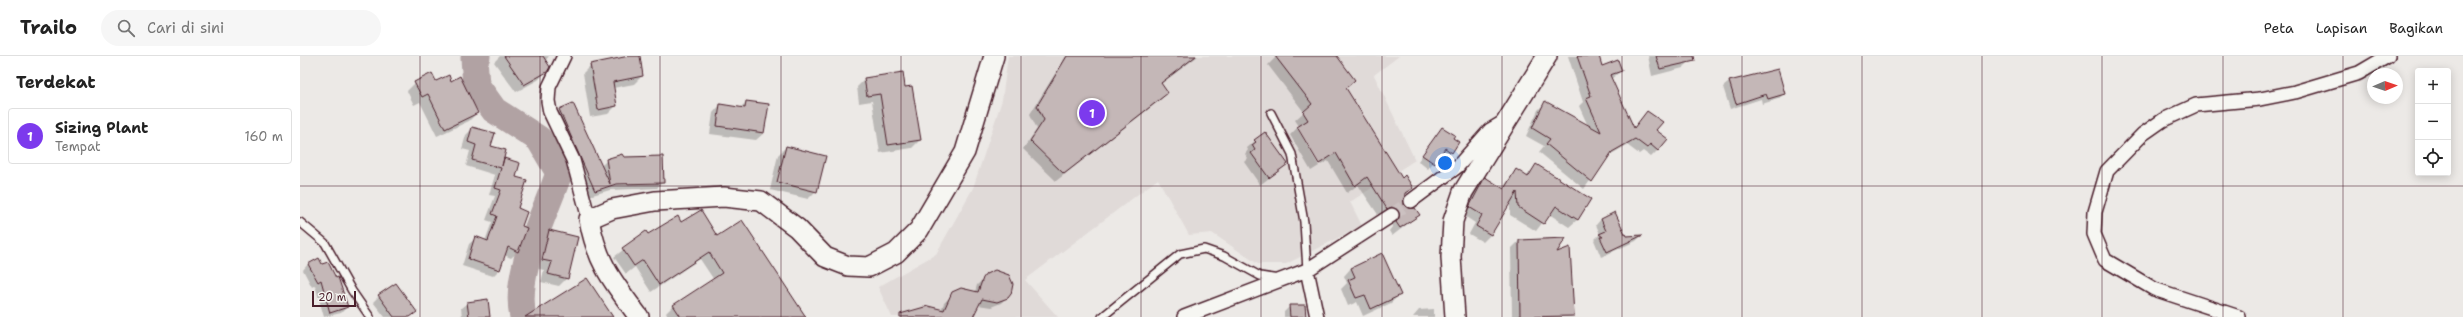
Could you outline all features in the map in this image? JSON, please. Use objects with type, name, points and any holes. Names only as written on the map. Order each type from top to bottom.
[{"type":"street","points":[[564,56],[549,86],[548,101],[550,112],[572,160],[589,219],[594,245],[606,272],[639,317]]},
{"type":"street","points":[[589,219],[612,209],[655,201],[724,196],[761,201],[796,228],[825,257],[848,266],[870,267],[896,253],[919,230],[965,152],[994,56]]},
{"type":"street","points":[[1455,317],[1451,257],[1453,221],[1463,192],[1512,116],[1547,56]]},
{"type":"street","points":[[2239,317],[2154,289],[2105,260],[2094,234],[2095,212],[2107,171],[2143,134],[2163,120],[2196,105],[2260,99],[2295,92],[2359,73],[2388,56]]},
{"type":"street","points":[[1411,201],[1458,166],[1490,130],[1512,116]]},
{"type":"street","points":[[1184,317],[1286,280],[1307,270],[1392,215]]},
{"type":"street","points":[[1307,270],[1317,317]]},
{"type":"lane","points":[[1271,113],[1292,154],[1304,222],[1307,270]]},
{"type":"lane","points":[[300,222],[325,243],[352,291],[370,317]]},
{"type":"lane","points":[[1102,317],[1180,254],[1204,249],[1224,256],[1260,276],[1286,280]]},
{"type":"shaded area","points":[[1008,56],[1399,56],[1374,75],[1415,160],[1350,202],[1362,226],[1286,264],[1258,264],[1212,233],[1189,235],[1158,179],[1025,280],[1058,317],[892,317],[878,287],[936,254],[973,188],[1002,100]]},
{"type":"building","points":[[504,56],[543,56],[550,67],[547,72],[524,85]]},
{"type":"building","points":[[629,56],[640,56],[643,76],[613,82],[617,106],[598,110],[590,64]]},
{"type":"building","points":[[1067,56],[1196,56],[1161,83],[1168,93],[1064,174],[1030,141],[1044,120],[1037,106]]},
{"type":"building","points":[[1275,56],[1337,56],[1355,80],[1346,88],[1402,178],[1405,175],[1413,188],[1405,193],[1404,205],[1408,208],[1415,208],[1420,215],[1400,228],[1396,222],[1399,218],[1398,210],[1392,207],[1387,209],[1367,177],[1355,186],[1336,153],[1319,164],[1297,127],[1308,120],[1303,112],[1312,104]]},
{"type":"building","points":[[1577,56],[1599,56],[1602,66],[1618,60],[1622,71],[1610,75],[1634,128],[1647,111],[1663,122],[1656,130],[1668,139],[1658,151],[1650,144],[1647,148],[1635,139],[1612,152],[1592,182],[1546,144],[1550,139],[1532,128],[1545,101],[1601,132],[1586,98],[1591,96]]},
{"type":"building","points":[[1656,56],[1694,56],[1695,61],[1660,69]]},
{"type":"building","points":[[1778,69],[1785,94],[1768,99],[1766,94],[1736,104],[1729,81]]},
{"type":"building","points":[[903,72],[905,87],[912,86],[921,140],[888,145],[880,94],[867,96],[864,78]]},
{"type":"building","points":[[432,73],[436,81],[449,75],[451,81],[460,76],[478,113],[445,129],[428,94],[422,97],[414,82]]},
{"type":"building","points":[[746,101],[769,104],[764,133],[717,126],[720,104],[745,108]]},
{"type":"building","points":[[573,103],[610,184],[606,159],[622,154],[624,157],[663,156],[664,183],[616,184],[595,191],[559,109]]},
{"type":"building","points":[[472,127],[495,133],[491,146],[506,150],[504,158],[520,163],[516,177],[527,180],[518,208],[527,212],[522,226],[527,228],[518,252],[508,247],[500,270],[468,259],[475,236],[488,241],[497,216],[492,214],[501,190],[495,188],[501,168],[472,160],[476,145],[468,142]]},
{"type":"building","points":[[1442,127],[1455,135],[1453,138],[1459,142],[1452,153],[1445,148],[1435,164],[1422,155]]},
{"type":"building","points":[[1265,132],[1288,164],[1269,178],[1251,153],[1255,150],[1252,145],[1256,142],[1254,140]]},
{"type":"building","points":[[786,146],[826,156],[817,192],[777,182]]},
{"type":"building","points":[[1536,164],[1591,199],[1578,220],[1556,206],[1544,224],[1518,207],[1517,192],[1491,235],[1476,226],[1482,215],[1469,207],[1485,177],[1504,189],[1516,169],[1528,177]]},
{"type":"building","points":[[701,210],[717,236],[742,220],[806,317],[681,317],[673,305],[722,273],[709,252],[659,285],[643,260],[634,266],[622,248],[646,231],[648,234],[678,216],[681,222]]},
{"type":"building","points":[[1615,212],[1626,236],[1643,235],[1607,252],[1600,237],[1603,237],[1599,234],[1606,231],[1601,219]]},
{"type":"building","points":[[549,230],[578,237],[568,279],[548,274],[552,262],[542,260]]},
{"type":"building","points":[[1566,238],[1557,252],[1570,247],[1574,316],[1520,317],[1519,240]]},
{"type":"building","points":[[1382,253],[1401,295],[1371,309],[1365,295],[1356,298],[1348,280],[1355,277],[1351,268]]},
{"type":"building","points":[[319,258],[322,264],[328,262],[336,278],[338,277],[348,307],[330,313],[321,280],[318,282],[308,264]]},
{"type":"building","points":[[995,270],[1009,275],[1013,284],[1011,294],[1008,298],[997,302],[982,299],[973,317],[900,317],[900,314],[928,306],[944,310],[952,292],[961,288],[978,292],[986,274]]},
{"type":"building","points":[[587,278],[613,317],[525,317],[568,290]]},
{"type":"building","points":[[396,283],[417,312],[410,317],[394,317],[378,295]]},
{"type":"building","points":[[488,299],[490,317],[469,317],[467,302]]},
{"type":"building","points":[[1289,305],[1305,305],[1306,317],[1290,317]]},
{"type":"waterway","points":[[477,56],[474,58],[476,85],[494,110],[539,139],[559,173],[526,263],[522,281],[521,300],[523,317]]},
{"type":"tunnel","points":[[1392,215],[1411,201]]},
{"type":"place","name":"Sizing Plant","points":[[1092,113]]}]
